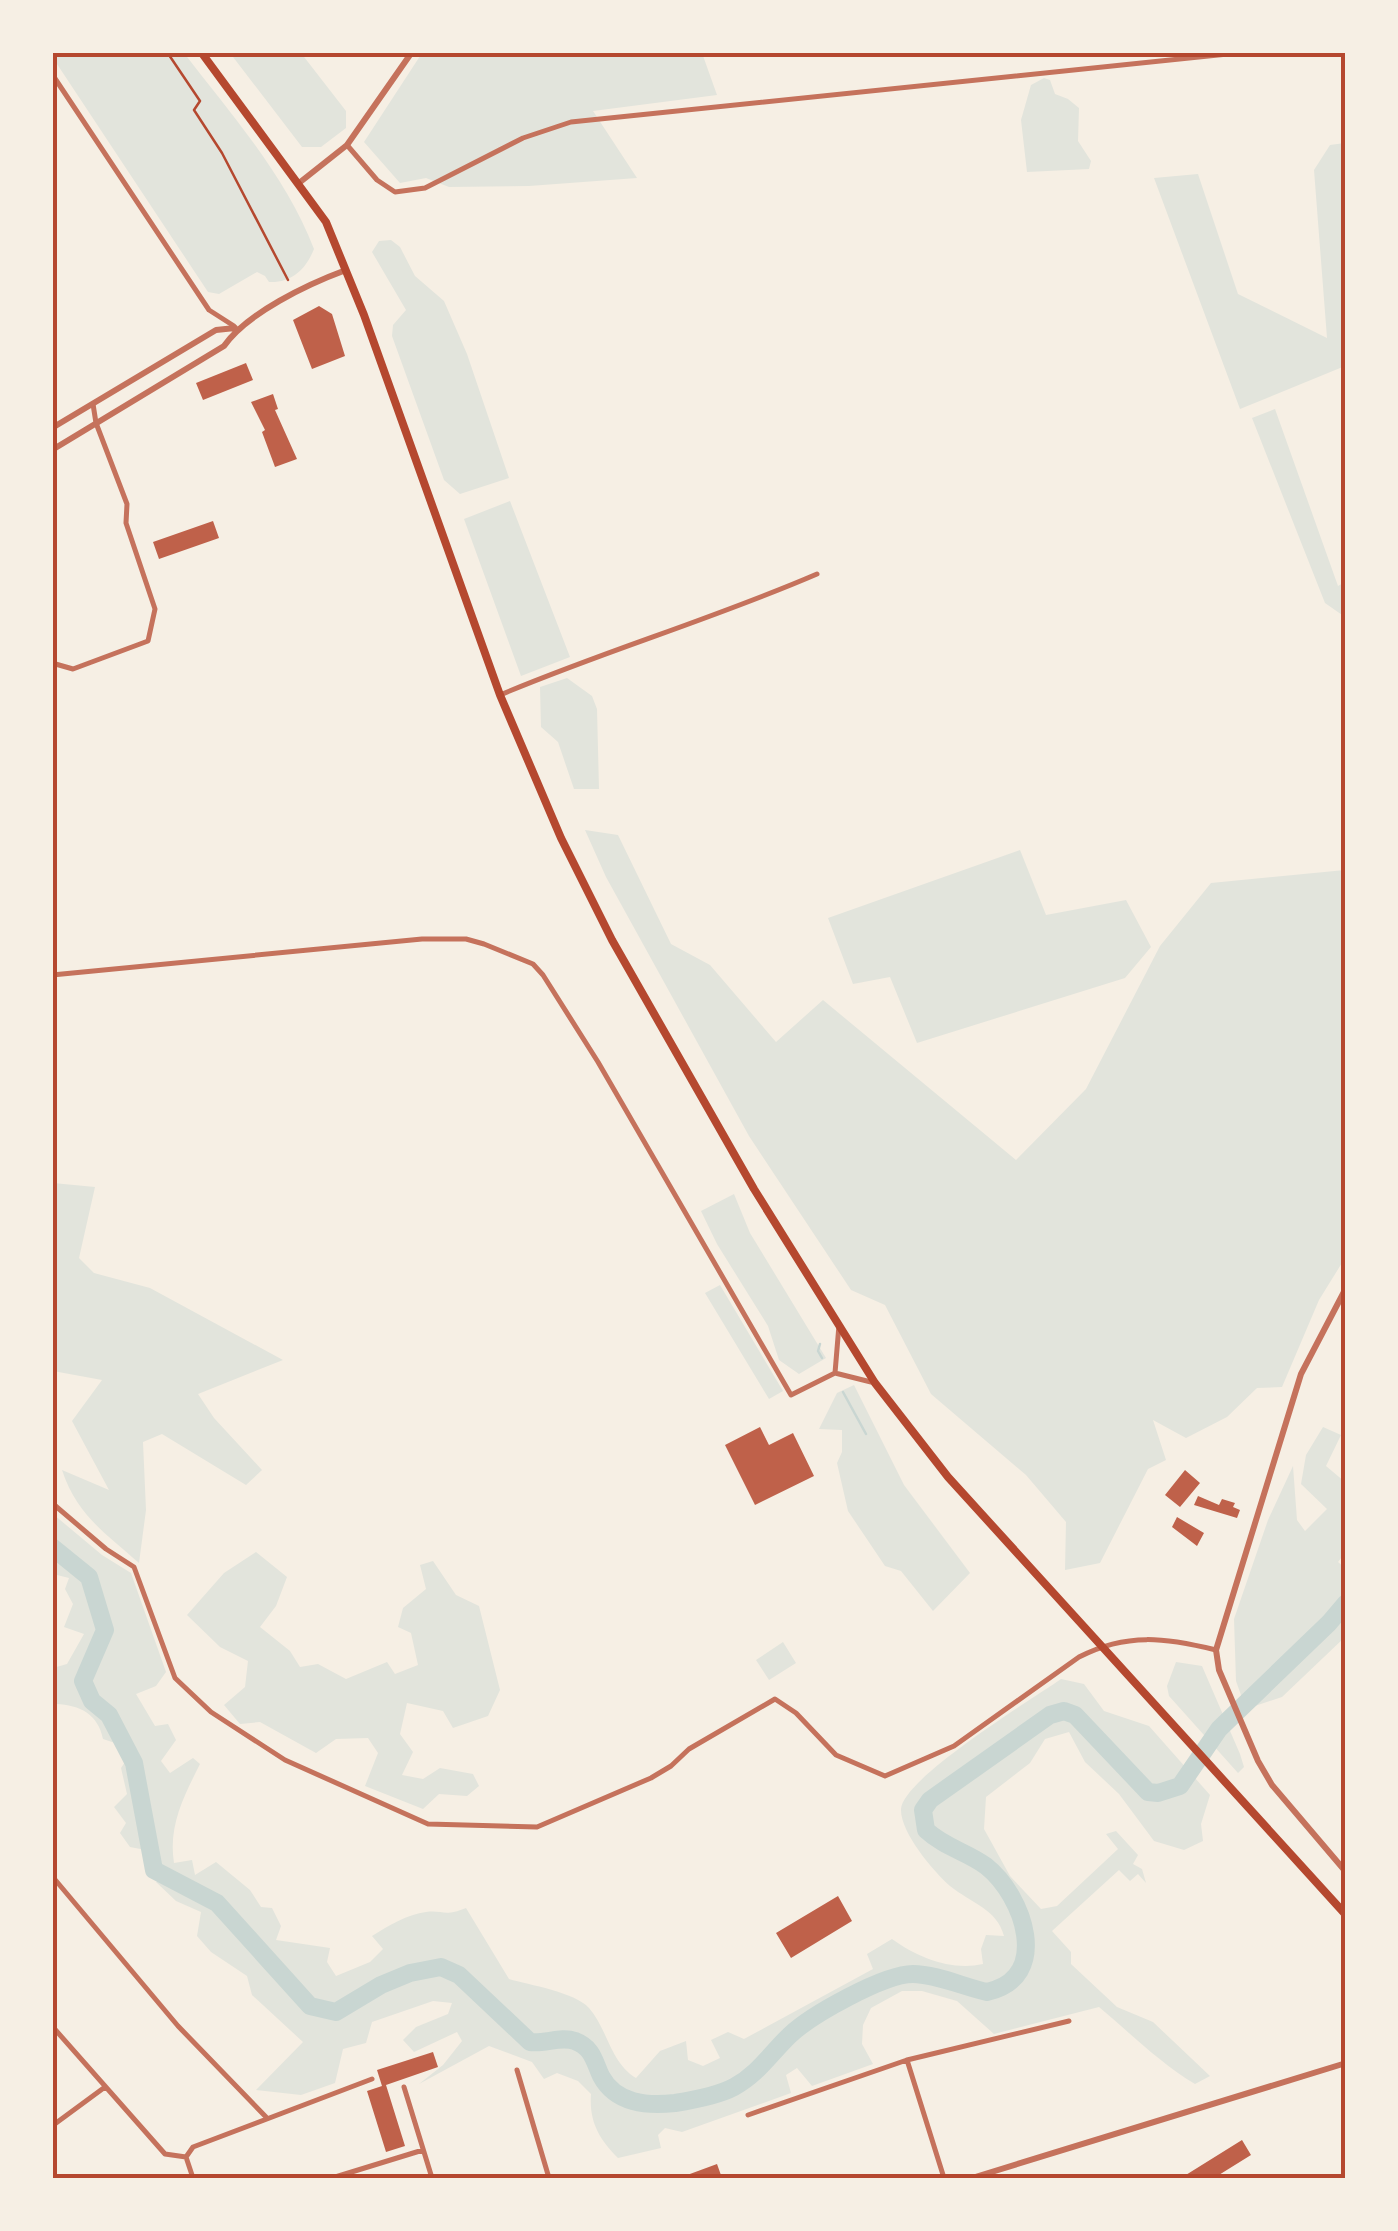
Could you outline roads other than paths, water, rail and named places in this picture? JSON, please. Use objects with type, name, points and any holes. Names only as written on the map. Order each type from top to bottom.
[{"type":"main road","points":[[201,52],[326,222],[500,695],[561,838],[612,940],[754,1190],[875,1383],[948,1477],[1346,1914]]},
{"type":"street","points":[[299,184],[346,145],[412,52]]},
{"type":"street","points":[[346,145],[377,180],[394,192],[425,188],[523,138],[571,122],[1247,52]]},
{"type":"street","points":[[52,74],[209,310],[237,328]]},
{"type":"street","points":[[52,450],[224,346],[237,328],[309,286],[346,270]]},
{"type":"street","points":[[52,428],[216,330],[237,328]]},
{"type":"street","points":[[52,663],[72,669],[148,641],[155,609],[126,522],[127,504],[96,424],[93,404]]},
{"type":"street","points":[[500,695],[637,640],[745,605],[818,574]]},
{"type":"street","points":[[52,975],[422,939],[466,939],[533,964],[598,1062],[791,1395],[835,1373],[875,1383]]},
{"type":"street","points":[[1346,1288],[1300,1374],[1216,1650],[1219,1670],[1272,1784],[1346,1872]]},
{"type":"street","points":[[835,1373],[839,1325]]},
{"type":"street","points":[[52,1503],[134,1568],[175,1678],[211,1712],[284,1760],[428,1824],[537,1827],[651,1778],[689,1749],[775,1699],[796,1713],[836,1755],[884,1776],[954,1746],[1100,1646],[1163,1638],[1216,1650]]},
{"type":"street","points":[[52,1876],[178,2026],[266,2117]]},
{"type":"street","points":[[748,2115],[908,2060],[1068,2021]]},
{"type":"street","points":[[52,2026],[165,2154],[186,2157]]},
{"type":"street","points":[[908,2060],[944,2178]]},
{"type":"street","points":[[972,2178],[1346,2063]]},
{"type":"street","points":[[518,2070],[548,2178]]},
{"type":"street","points":[[193,2178],[186,2157],[192,2146],[372,2079]]},
{"type":"street","points":[[52,2126],[104,2087]]},
{"type":"street","points":[[404,2087],[432,2178]]},
{"type":"street","points":[[332,2178],[423,2150]]},
{"type":"waterway","points":[[820,1344],[822,1358]]},
{"type":"waterway","points":[[843,1392],[866,1434]]},
{"type":"waterway","points":[[52,1547],[89,1577],[105,1630],[83,1681],[92,1701],[109,1715],[134,1763],[154,1870],[217,1903],[310,2006],[336,2012],[381,1985],[410,1973],[441,1967],[459,1975],[530,2042],[575,2041],[589,2051],[601,2076],[615,2092],[633,2101],[654,2104],[698,2099],[734,2087],[800,2027],[848,1997],[884,1981],[913,1974],[987,1992],[1007,1984],[1020,1971],[1025,1954],[1020,1915],[1000,1879],[986,1866],[926,1830],[923,1810],[930,1800],[1050,1715],[1064,1711],[1075,1715],[1148,1792],[1180,1786],[1219,1729],[1346,1603]]}]
